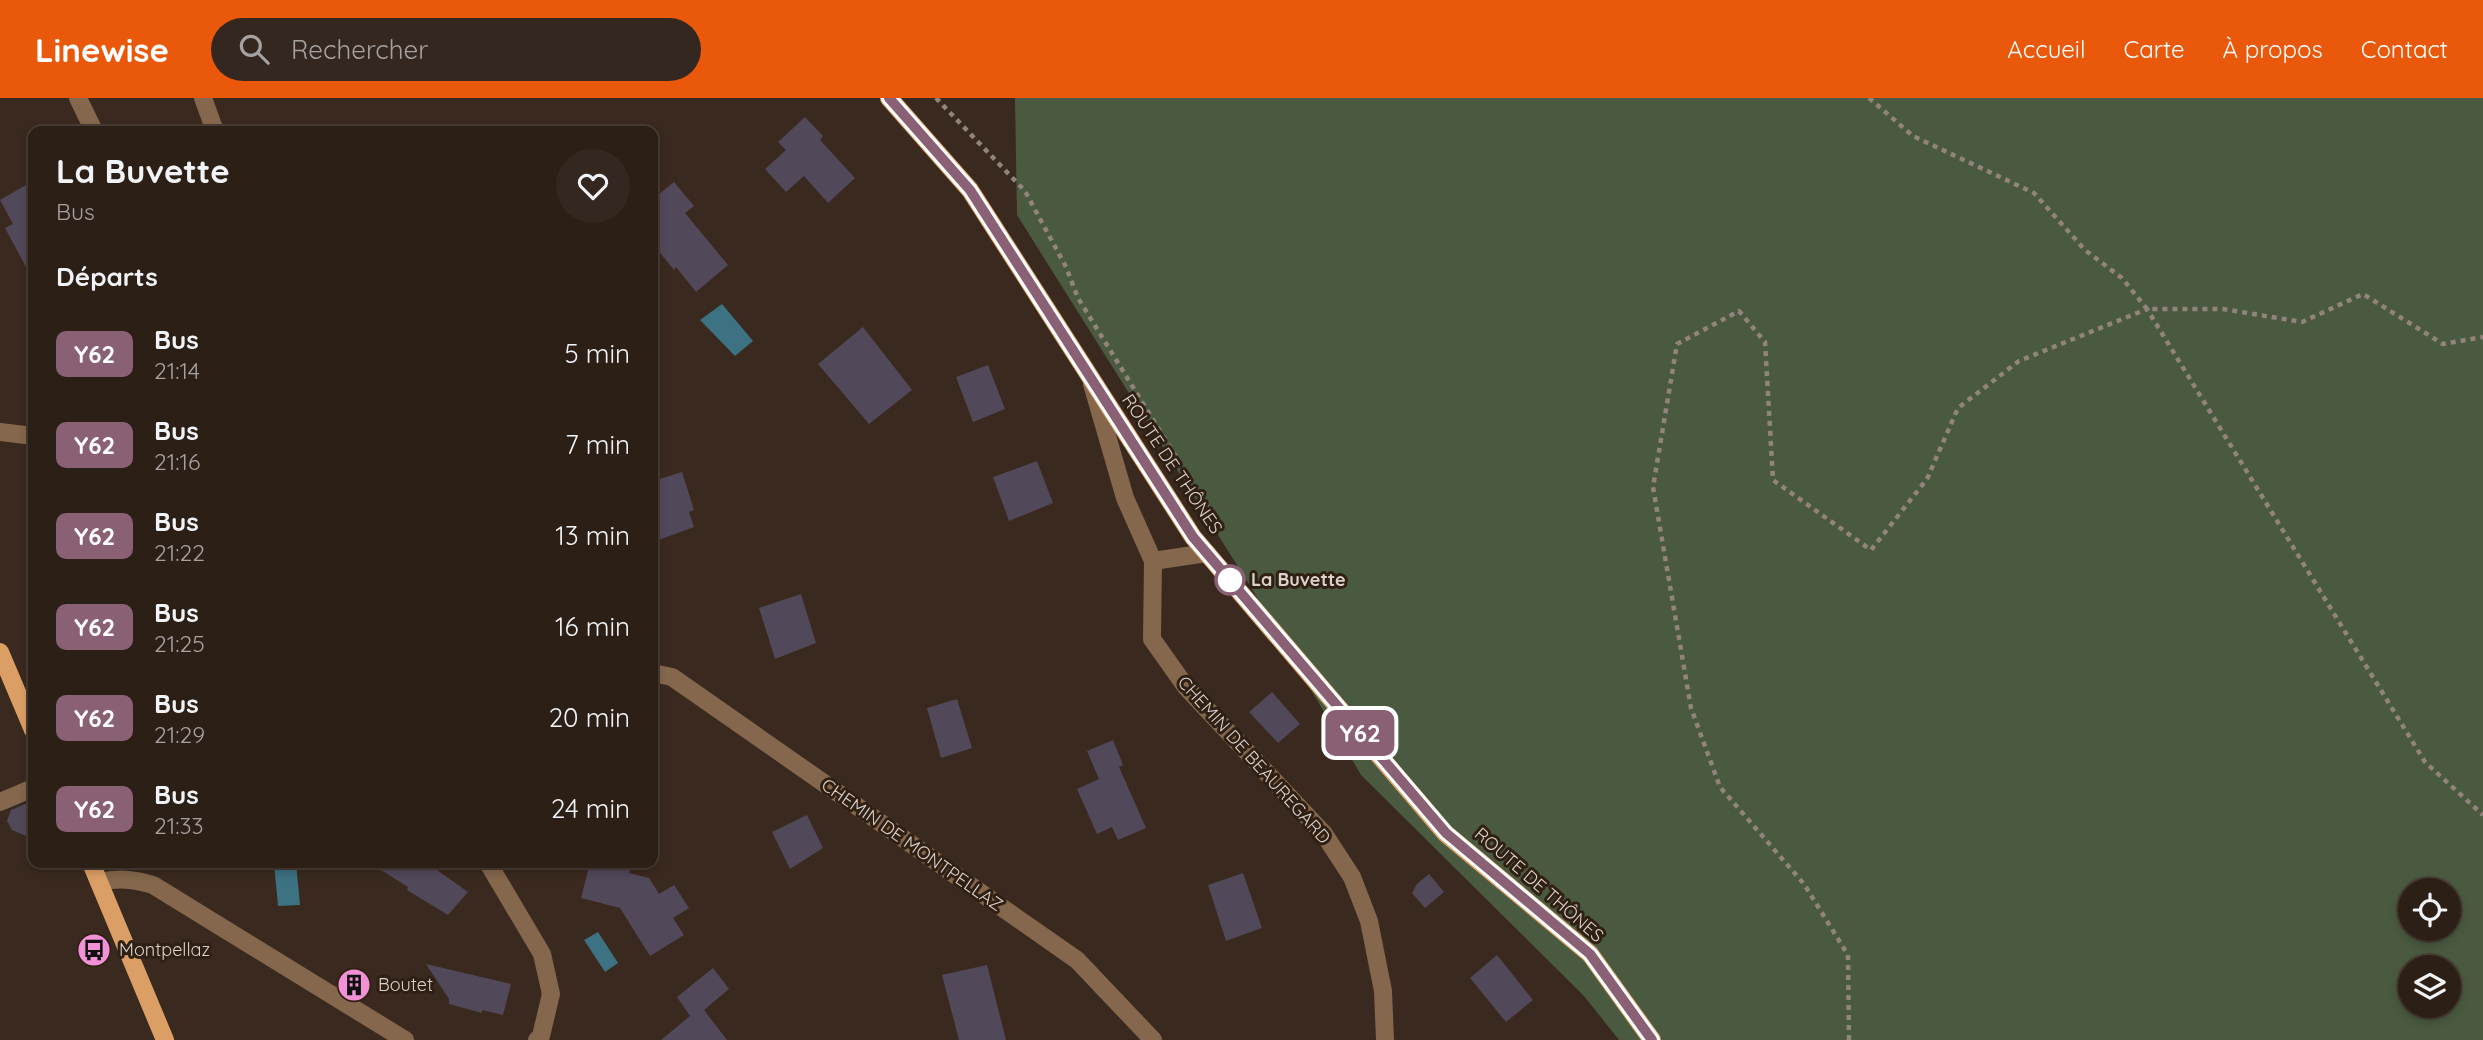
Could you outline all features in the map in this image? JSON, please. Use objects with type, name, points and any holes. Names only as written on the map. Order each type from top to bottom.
[{"type":"main road","name":"ROUTE DE THÔNES","points":[[889,98],[970,190],[1193,537],[1446,833],[1590,954],[1652,1040]]},
{"type":"main road","points":[[0,652],[28,718]]},
{"type":"main road","points":[[93,868],[165,1040]]},
{"type":"street","points":[[78,98],[92,126]]},
{"type":"street","points":[[203,98],[213,126]]},
{"type":"street","points":[[1090,377],[1125,498],[1153,561],[1207,553]]},
{"type":"street","points":[[0,432],[28,435]]},
{"type":"street","name":"CHEMIN DE BEAUREGARD","points":[[1153,561],[1152,639],[1186,687],[1324,834],[1352,877],[1371,932],[1383,991],[1385,1040]]},
{"type":"street","name":"CHEMIN DE MONTPELLAZ","points":[[658,674],[671,677],[1077,960],[1153,1040]]},
{"type":"street","points":[[0,802],[28,790]]},
{"type":"street","points":[[491,868],[542,954],[551,994],[541,1035],[537,1040]]},
{"type":"street","points":[[99,882],[118,878],[136,879],[153,885],[405,1040]]},
{"type":"path","points":[[936,98],[1025,191],[1066,267],[1078,298],[1227,539]]},
{"type":"path","points":[[1869,98],[1913,136],[2034,193],[2085,250],[2122,278],[2147,309],[2425,762],[2483,815]]},
{"type":"path","points":[[1849,1040],[1848,955],[1804,884],[1720,787],[1691,708],[1653,487],[1676,344],[1739,311],[1765,342],[1773,480],[1871,550],[1927,479],[1958,408],[2019,361],[2147,309],[2223,309],[2302,322],[2363,294],[2443,344],[2483,337]]},
{"type":"green space","points":[[1015,98],[2483,98],[2483,1040],[1619,1040],[1584,996],[1361,775],[1252,589],[1017,215]]},
{"type":"water","points":[[722,304],[753,341],[735,356],[700,320]]},
{"type":"water","points":[[274,868],[296,868],[300,905],[278,906]]},
{"type":"water","points":[[598,932],[618,963],[605,972],[584,940]]},
{"type":"building","points":[[805,117],[823,136],[820,140],[855,178],[828,203],[804,176],[786,192],[765,169],[786,150],[778,142]]},
{"type":"building","points":[[674,182],[694,206],[685,213],[728,265],[696,292],[658,250],[658,195]]},
{"type":"building","points":[[28,184],[28,271],[5,228],[13,224],[0,200]]},
{"type":"building","points":[[863,327],[912,390],[869,424],[818,364]]},
{"type":"building","points":[[988,365],[1005,409],[973,422],[956,377]]},
{"type":"building","points":[[1037,461],[1053,503],[1009,521],[993,477]]},
{"type":"building","points":[[682,472],[694,510],[689,512],[694,527],[658,540],[658,479]]},
{"type":"building","points":[[801,594],[816,643],[775,659],[759,608]]},
{"type":"building","points":[[1272,692],[1300,724],[1278,743],[1249,712]]},
{"type":"building","points":[[957,699],[972,748],[941,758],[927,708]]},
{"type":"building","points":[[1113,740],[1123,765],[1119,767],[1146,828],[1118,840],[1112,827],[1097,834],[1077,789],[1099,779],[1087,751]]},
{"type":"building","points":[[28,805],[28,837],[12,830],[7,821],[11,810]]},
{"type":"building","points":[[807,815],[823,848],[790,869],[772,832]]},
{"type":"building","points":[[378,868],[437,868],[468,892],[448,915],[407,890],[408,887]]},
{"type":"building","points":[[589,868],[630,869],[629,873],[649,878],[659,894],[674,885],[689,908],[673,918],[684,935],[650,956],[620,908],[581,898]]},
{"type":"building","points":[[1243,873],[1262,928],[1226,941],[1208,885]]},
{"type":"building","points":[[1429,874],[1444,892],[1425,908],[1412,893],[1417,884]]},
{"type":"building","points":[[1497,955],[1533,1000],[1506,1022],[1470,978]]},
{"type":"building","points":[[426,964],[511,984],[503,1015],[482,1010],[482,1013],[449,1004],[449,999]]},
{"type":"building","points":[[987,965],[1006,1040],[959,1040],[942,975]]},
{"type":"building","points":[[713,968],[729,989],[704,1010],[727,1040],[661,1040],[690,1016],[677,997]]},
{"type":"bus line","name":"Y62","points":[[889,98],[970,190],[1193,537],[1446,833],[1590,954],[1652,1040]]},
{"type":"place","name":"La Buvette","points":[[1230,580]]},
{"type":"place","name":"Montpellaz","points":[[94,950]]},
{"type":"place","name":"Boutet","points":[[354,985]]}]
